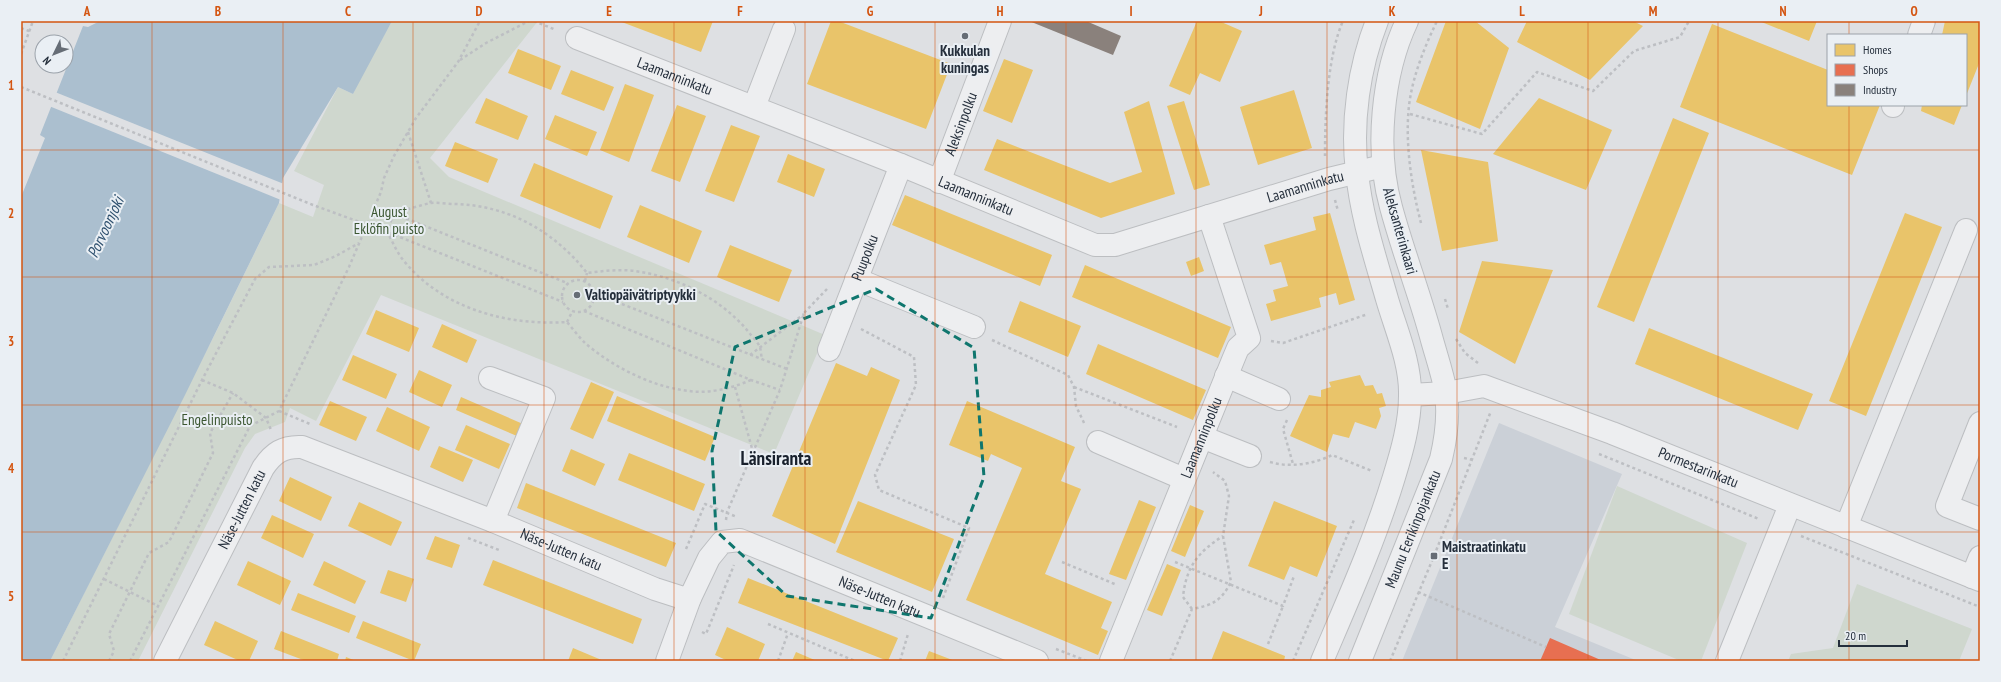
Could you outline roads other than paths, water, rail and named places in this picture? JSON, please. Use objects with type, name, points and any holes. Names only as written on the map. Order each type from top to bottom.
[{"type":"street","name":"Aleksinpolku","points":[[939,182],[1000,21]]},
{"type":"street","name":"Aleksanterinkaari","points":[[1377,21],[1369,42],[1359,89],[1356,133],[1356,172],[1367,230],[1405,355],[1410,395]]},
{"type":"street","name":"Aleksanterinkaari","points":[[1407,21],[1392,60],[1386,92],[1383,166],[1390,206],[1425,314],[1446,393]]},
{"type":"street","points":[[1919,34],[1924,21]]},
{"type":"street","points":[[754,107],[784,29]]},
{"type":"street","name":"Laamanninkatu","points":[[577,38],[901,165],[939,182],[1095,245],[1115,245],[1329,179],[1383,166]]},
{"type":"street","name":"Puupolku","points":[[829,350],[901,165]]},
{"type":"street","name":"Laamanninpolku","points":[[1111,661],[1226,376],[1238,348],[1249,338],[1209,216]]},
{"type":"street","points":[[1846,527],[1966,230]]},
{"type":"street","points":[[856,279],[974,327]]},
{"type":"street","points":[[1226,376],[1279,399]]},
{"type":"street","points":[[490,378],[544,398],[493,522]]},
{"type":"street","name":"Pormestarinkatu","points":[[1410,395],[1446,393],[1484,386],[1612,433],[1790,506],[1846,527],[1977,571]]},
{"type":"street","name":"Maunu Eerikinpojankatu","points":[[1360,661],[1441,459],[1447,424],[1446,393]]},
{"type":"street","points":[[1322,661],[1382,518],[1403,446],[1410,395]]},
{"type":"street","points":[[1980,423],[1947,506],[1980,520]]},
{"type":"street","points":[[1202,436],[1250,456]]},
{"type":"street","points":[[1098,442],[1187,472]]},
{"type":"street","name":"Näse-Jutten katu","points":[[165,661],[263,468],[271,456],[280,450],[291,447],[302,447],[493,522],[655,589],[683,598],[690,598],[709,558],[722,542],[740,540],[1044,654]]},
{"type":"street","points":[[1727,661],[1780,527],[1790,506]]},
{"type":"street","points":[[667,661],[690,598]]},
{"type":"water","name":"Porvoonjoki","points":[[100,21],[392,21],[353,94],[338,87],[283,178],[279,203],[185,395],[50,661],[21,661],[21,197],[45,138],[40,135],[64,74],[74,74],[74,49],[83,26],[88,27]]},
{"type":"place","name":"Kukkulan kuningas","points":[[965,36]]},
{"type":"place","name":"Valtiopäivätriptyykki","points":[[577,295]]},
{"type":"place","name":"Maistraatinkatu E","points":[[1434,556]]},
{"type":"district","name":"Länsiranta","points":[[776,458]]},
{"type":"park label","name":"August Eklöfin puisto","points":[[389,220]]},
{"type":"park label","name":"Engelinpuisto","points":[[217,420]]}]
